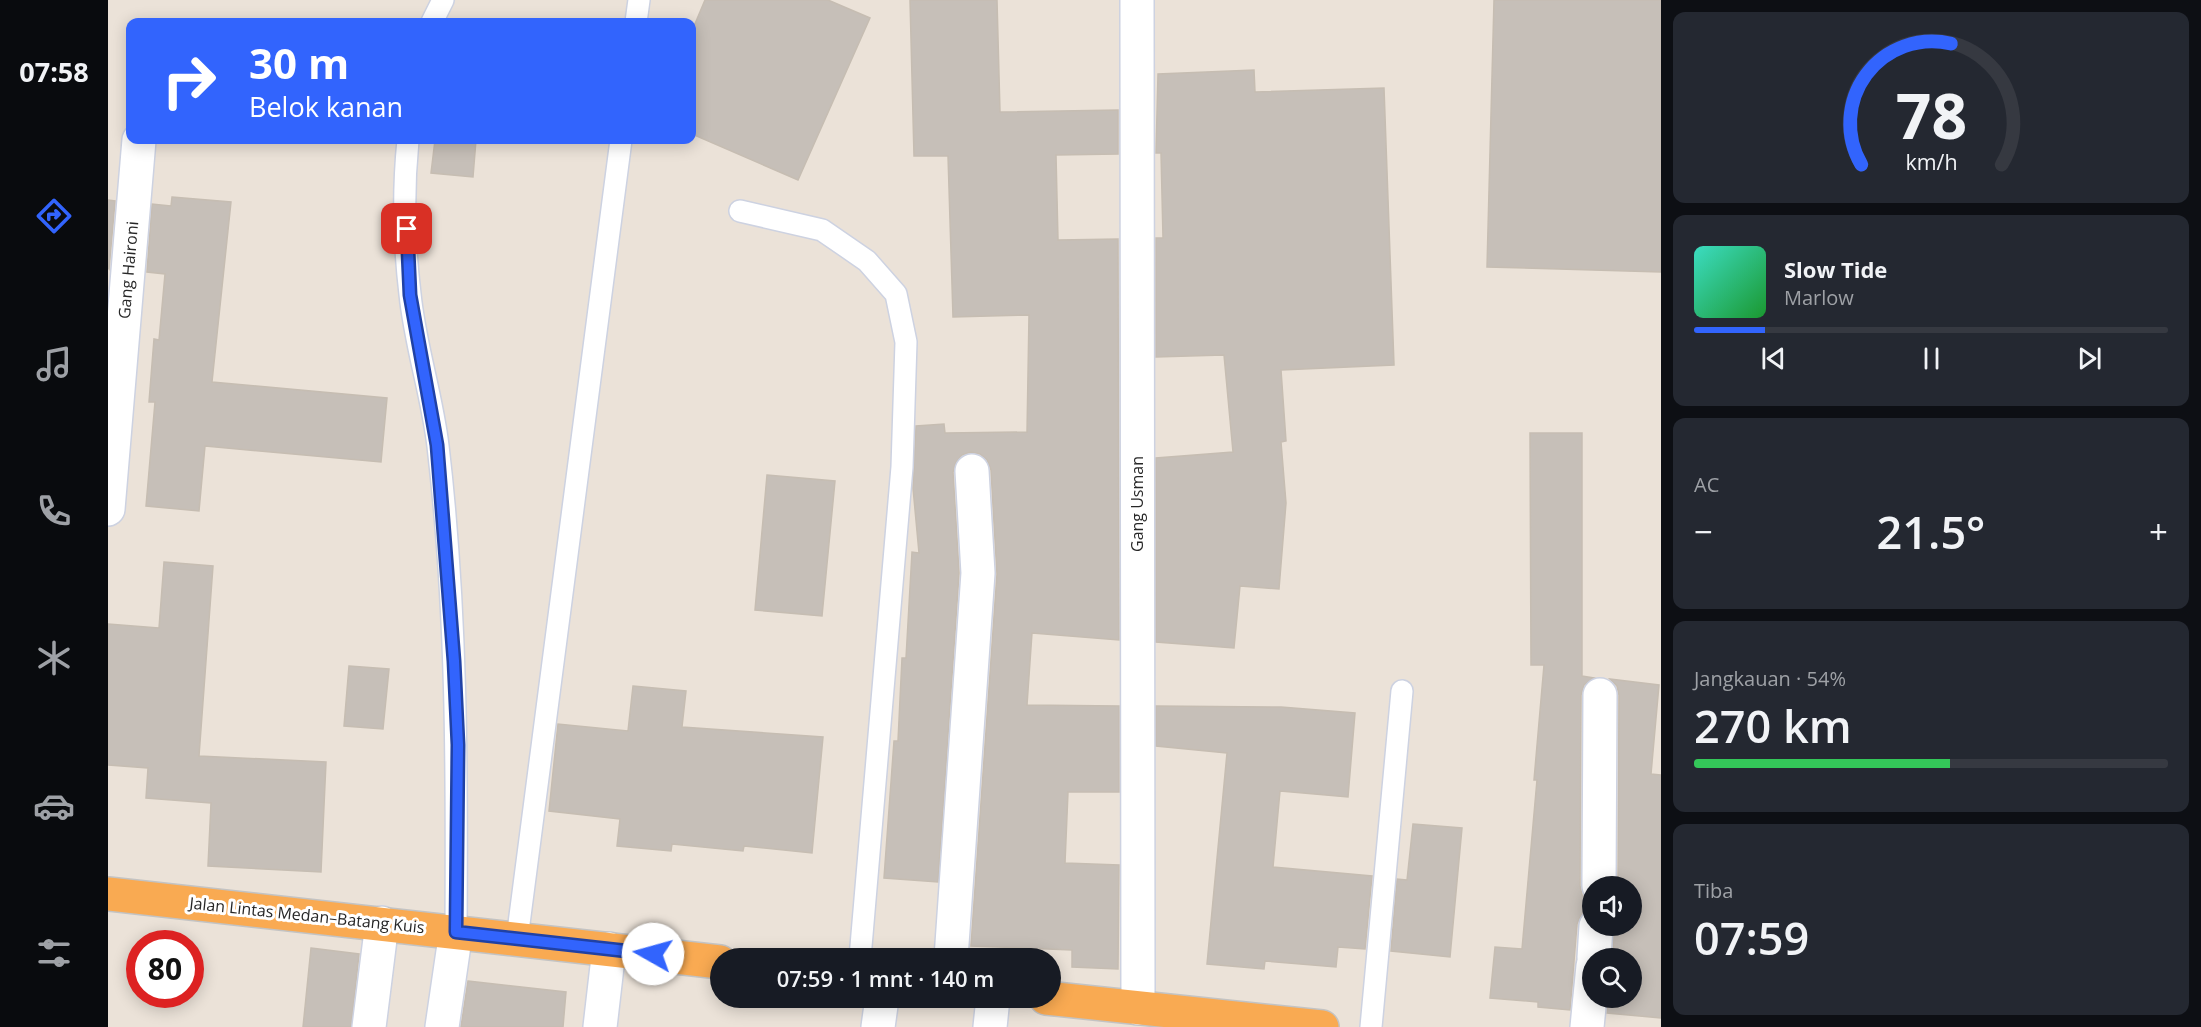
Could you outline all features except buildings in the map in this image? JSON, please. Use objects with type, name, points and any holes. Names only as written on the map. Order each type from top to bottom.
[{"type":"highway","name":"Jalan Lintas Medan–Batang Kuis","points":[[108,894],[710,961]]},
{"type":"highway","points":[[1061,1000],[1323,1027]]},
{"type":"street","name":"Gang Usman","points":[[1137,0],[1138,1008]]},
{"type":"street","name":"Gang Haironi","points":[[108,509],[139,144]]},
{"type":"street","points":[[952,948],[978,573],[972,471]]},
{"type":"street","points":[[1599,876],[1600,695]]},
{"type":"street","points":[[369,1027],[382,923]]},
{"type":"street","points":[[442,1027],[456,932]]},
{"type":"street","points":[[600,1027],[609,949]]},
{"type":"street","points":[[878,1027],[881,1008]]},
{"type":"street","points":[[990,1027],[992,1008]]},
{"type":"street","points":[[1587,1027],[1589,1008]]},
{"type":"lane","points":[[434,18],[443,0]]},
{"type":"lane","points":[[637,18],[639,0]]},
{"type":"lane","points":[[408,144],[406,162],[410,295],[437,445],[454,661],[458,745],[456,932]]},
{"type":"lane","points":[[518,939],[620,144]]},
{"type":"lane","points":[[740,211],[822,230],[867,261],[896,294],[906,342],[902,467],[861,948]]},
{"type":"lane","points":[[1371,1027],[1402,691]]},
{"type":"route","points":[[407,229],[410,295],[437,445],[454,661],[458,745],[456,932],[653,954]]}]
